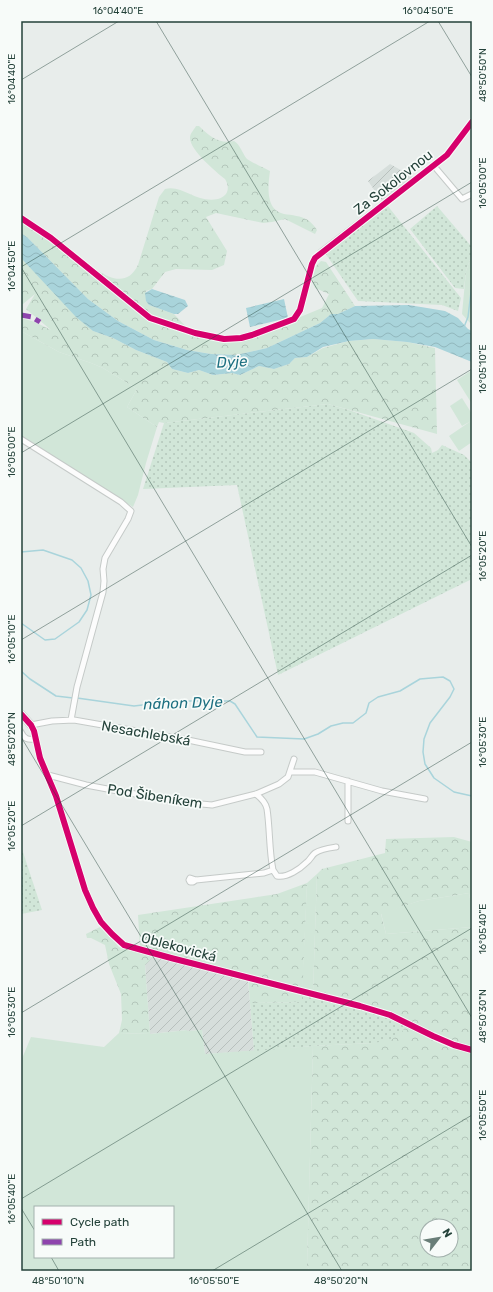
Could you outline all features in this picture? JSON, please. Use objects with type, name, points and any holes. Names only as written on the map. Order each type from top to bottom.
[{"type":"street","name":"Za Sokolovnou","points":[[321,252],[447,155],[472,122]]},
{"type":"street","name":"Za Sokolovnou","points":[[434,166],[462,200],[472,194]]},
{"type":"street","points":[[21,439],[121,502],[131,511],[103,564],[103,592],[76,694],[71,720]]},
{"type":"street","name":"Oblekovická","points":[[21,714],[31,725],[34,731],[40,758],[56,796],[85,890],[93,908],[101,922],[124,945],[390,1015],[454,1045],[472,1050]]},
{"type":"street","name":"Nesachlebská","points":[[31,725],[52,721],[71,720],[245,752],[261,752]]},
{"type":"street","points":[[21,732],[25,738],[30,740],[35,739]]},
{"type":"street","name":"Pod Šibeníkem","points":[[48,775],[111,790],[181,802],[212,805],[256,794],[279,784],[288,777],[294,759]]},
{"type":"street","points":[[290,772],[315,772],[382,791],[425,799]]},
{"type":"street","points":[[348,781],[348,822]]},
{"type":"street","points":[[256,794],[261,798],[267,808],[271,859],[273,870],[277,876],[282,877],[292,873],[307,862],[314,854],[321,850],[336,847]]},
{"type":"street","points":[[196,880],[264,873],[273,870]]},
{"type":"shaded area","points":[[390,164],[413,177],[381,203],[382,201],[368,181]]},
{"type":"shaded area","points":[[153,957],[248,980],[254,1051],[205,1054],[202,1030],[186,1030],[150,1034],[145,964]]},
{"type":"green space","points":[[196,126],[199,126],[215,139],[229,142],[234,141],[238,144],[247,159],[270,171],[269,197],[274,208],[278,212],[308,220],[317,230],[315,234],[285,219],[263,223],[216,213],[206,217],[227,251],[224,265],[212,270],[176,269],[165,272],[152,289],[146,291],[149,305],[174,314],[193,334],[227,341],[243,339],[322,308],[329,294],[315,288],[312,281],[316,266],[321,261],[326,262],[355,306],[338,314],[331,314],[320,323],[267,348],[236,355],[211,354],[187,350],[154,340],[118,321],[88,299],[28,238],[21,233],[21,214],[61,241],[92,267],[102,273],[112,278],[122,279],[131,275],[138,265],[159,197],[165,189],[178,189],[196,197],[210,200],[220,198],[225,195],[228,190],[225,179],[204,160],[191,143],[190,136]]},
{"type":"green space","points":[[387,205],[461,298],[458,311],[442,305],[358,301],[325,253]]},
{"type":"green space","points":[[437,206],[472,247],[472,254],[466,271],[464,289],[455,288],[410,229]]},
{"type":"green space","points":[[472,254],[471,324],[462,314],[466,271]]},
{"type":"green space","points":[[21,258],[93,331],[113,338],[136,350],[167,362],[172,369],[188,373],[199,370],[213,375],[232,373],[240,375],[259,366],[274,369],[289,364],[295,358],[307,357],[323,348],[349,341],[373,339],[407,342],[435,348],[437,434],[328,404],[164,423],[159,422],[157,427],[127,407],[137,389],[103,368],[59,352],[21,331],[21,318],[35,322],[51,330],[26,309],[35,294],[23,304],[21,303]]},
{"type":"green space","points":[[21,331],[59,352],[103,368],[137,389],[127,407],[157,427],[138,495],[133,507],[21,437]]},
{"type":"green space","points":[[472,370],[472,404],[457,380]]},
{"type":"green space","points":[[462,398],[472,414],[472,442],[459,451],[449,436],[471,421],[462,426],[450,406]]},
{"type":"green space","points":[[328,404],[414,433],[431,448],[432,453],[438,450],[442,445],[464,455],[472,463],[472,579],[278,675],[237,485],[143,489],[164,423]]},
{"type":"green space","points":[[454,837],[472,842],[472,910],[469,893],[419,901],[381,914],[386,934],[472,927],[472,1047],[438,1037],[404,1018],[387,1011],[313,992],[317,874],[322,869],[385,853],[386,839]]},
{"type":"green space","points":[[21,849],[42,910],[21,914]]},
{"type":"green space","points":[[317,874],[313,992],[302,989],[307,883]]},
{"type":"green space","points":[[307,883],[302,1002],[250,1003],[248,975],[140,948],[138,915],[277,894]]},
{"type":"green space","points":[[469,893],[472,910],[472,927],[386,934],[381,913],[419,901]]},
{"type":"green space","points":[[102,926],[119,947],[153,957],[145,965],[150,1034],[119,1033],[122,1020],[121,994],[109,964],[105,945],[91,938],[87,938],[86,934]]},
{"type":"green space","points":[[302,993],[342,1003],[407,1025],[401,1033],[391,1040],[373,1043],[254,1051],[250,1003],[302,1002]]},
{"type":"green space","points":[[407,1025],[422,1035],[438,1042],[472,1053],[472,1271],[310,1271],[307,1266],[313,1046],[373,1043]]},
{"type":"green space","points":[[202,1030],[205,1054],[313,1046],[307,1266],[310,1271],[21,1271],[21,1061],[31,1037],[104,1047],[119,1033],[150,1034]]},
{"type":"water","name":"Dyje","points":[[21,233],[28,238],[88,299],[118,321],[154,340],[187,350],[211,354],[236,355],[267,348],[320,323],[331,314],[338,314],[355,306],[409,305],[445,311],[458,318],[468,329],[472,331],[472,362],[435,347],[407,342],[373,339],[349,341],[323,347],[307,357],[295,358],[289,364],[274,369],[259,366],[240,375],[232,373],[213,375],[199,370],[188,373],[172,369],[167,362],[136,350],[113,338],[93,331],[76,317],[21,258]]},
{"type":"water","points":[[152,289],[185,300],[188,306],[178,314],[174,314],[149,305],[146,301],[145,293]]},
{"type":"water","points":[[284,299],[288,318],[250,327],[246,308]]},
{"type":"waterway","points":[[464,327],[468,317],[472,284]]},
{"type":"waterway","name":"náhon Dyje","points":[[21,552],[43,550],[72,560],[81,568],[88,581],[91,595],[87,610],[79,622],[55,639],[45,640],[21,623]]},
{"type":"waterway","name":"náhon Dyje","points":[[21,671],[30,679],[56,696],[73,698]]},
{"type":"waterway","name":"náhon Dyje","points":[[77,698],[134,706],[176,701],[230,701],[235,704],[257,737],[304,739],[318,734],[331,726],[343,723],[353,723],[366,713],[369,703],[378,697],[400,691],[420,679],[443,677],[450,681],[454,689],[450,697],[430,723],[424,739],[423,752],[425,764],[434,778],[454,792],[472,796]]},
{"type":"marked path","points":[[21,315],[32,317],[40,322]]},
{"type":"cycle path","points":[[21,218],[51,238],[150,318],[195,333],[224,339],[241,338],[294,319],[300,310],[312,264],[315,258],[447,155],[472,122]]},
{"type":"cycle path","points":[[21,714],[31,725],[34,731],[40,758],[56,796],[85,890],[93,908],[101,922],[124,945],[390,1015],[454,1045],[472,1050]]}]
